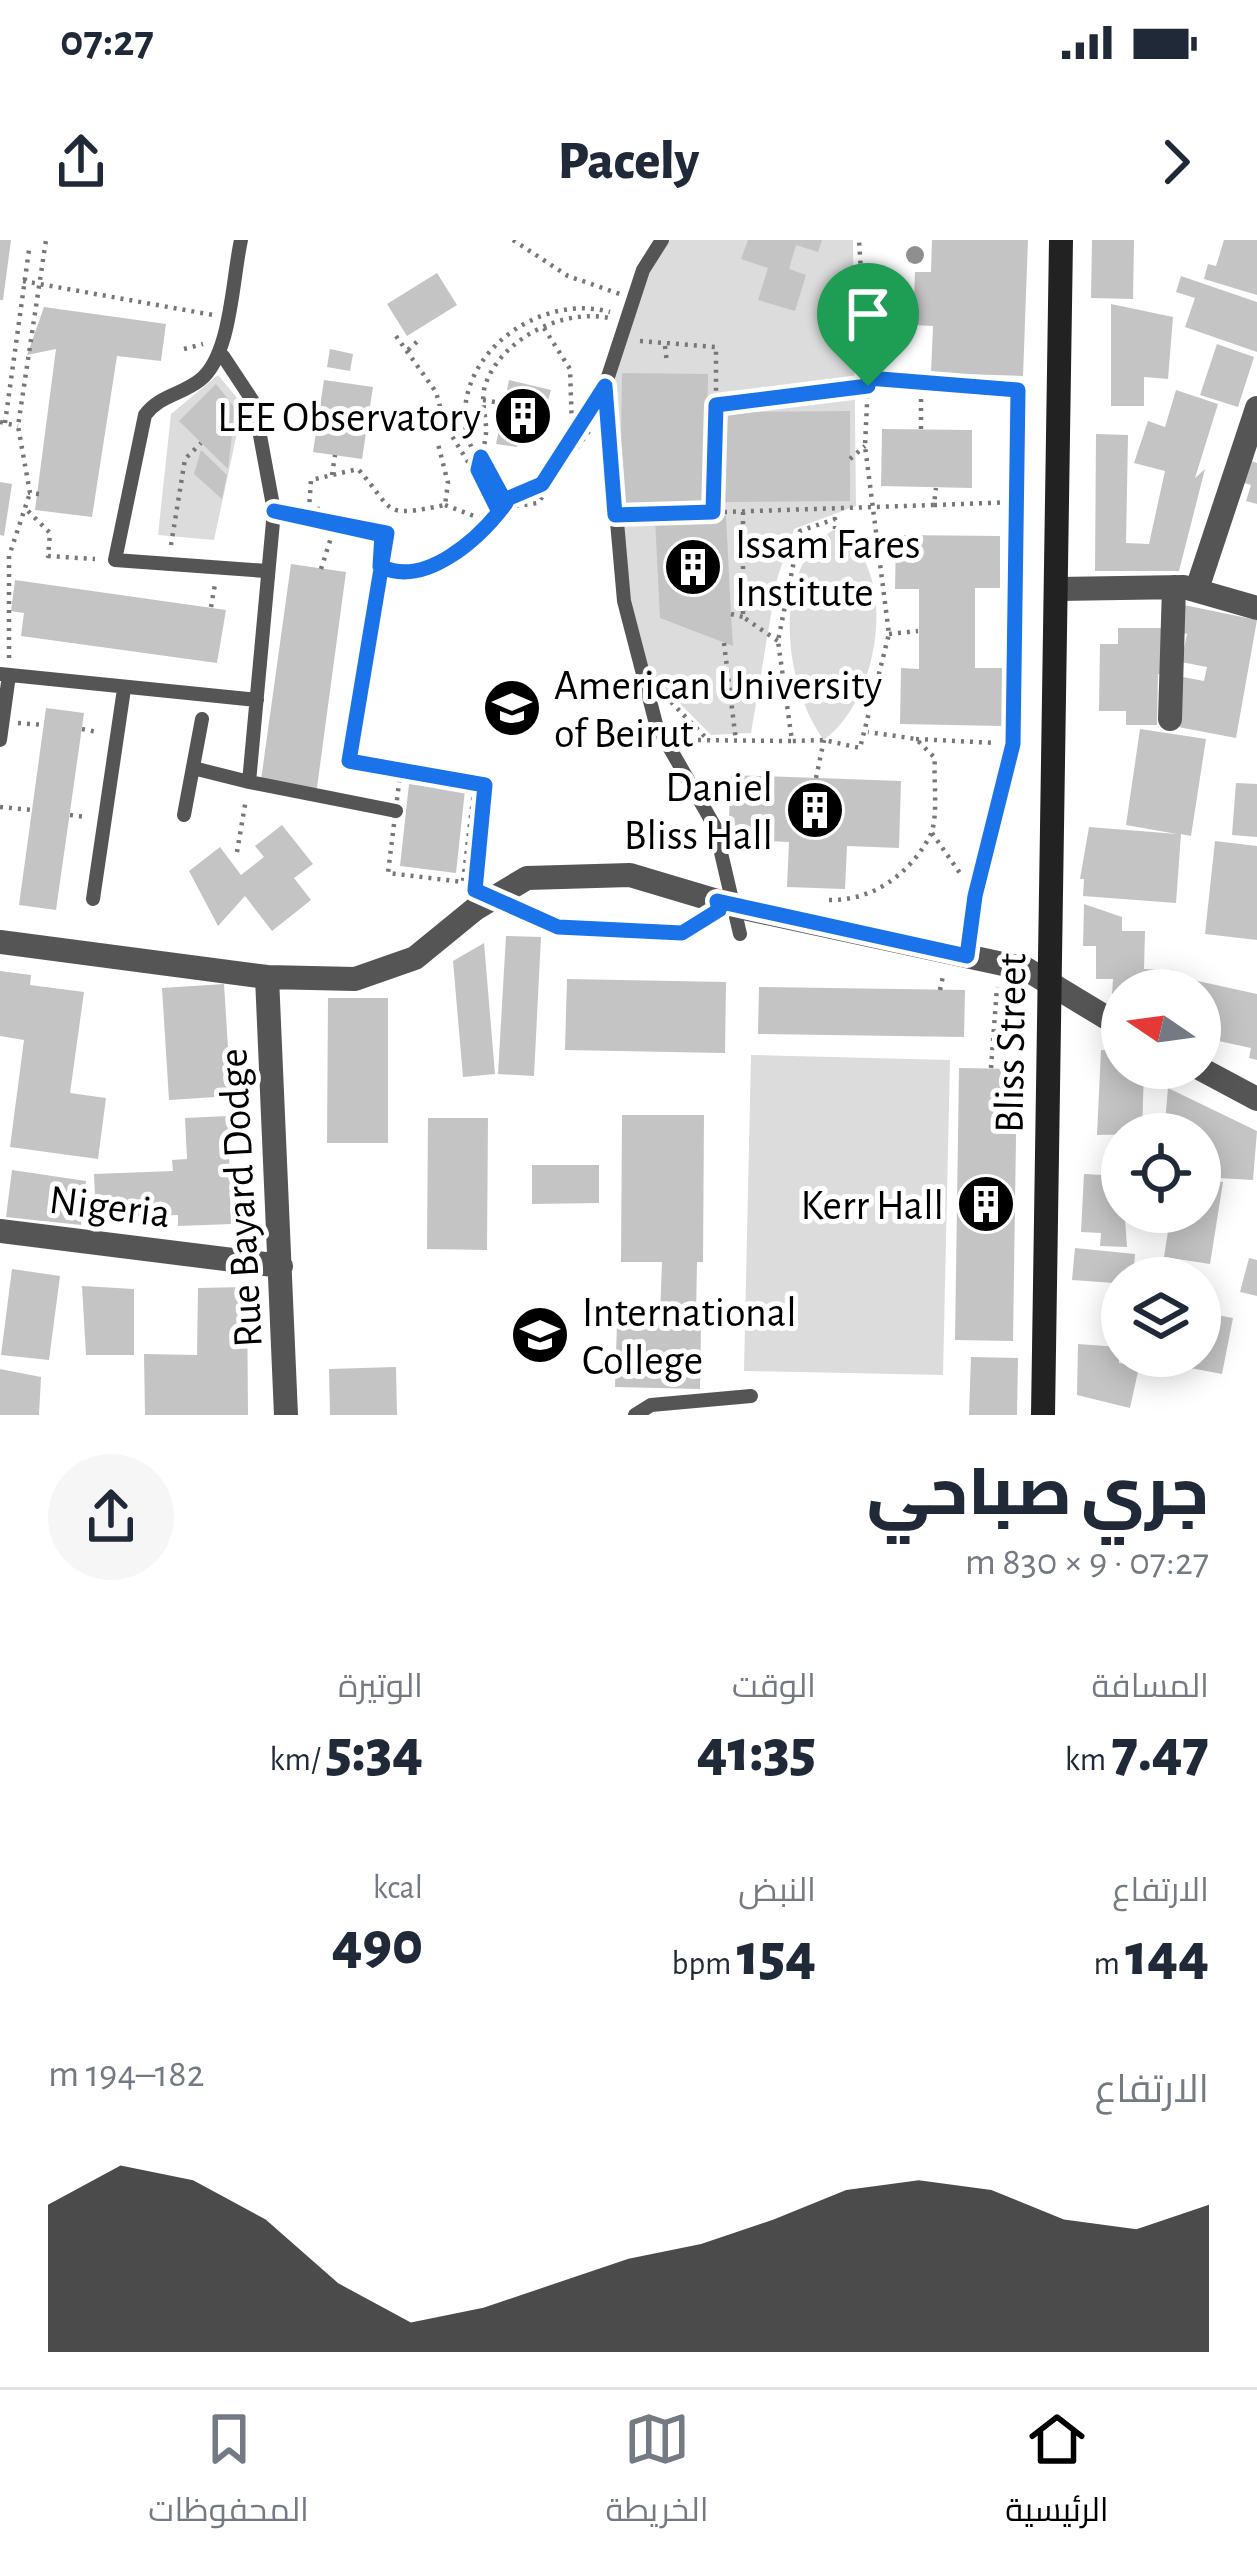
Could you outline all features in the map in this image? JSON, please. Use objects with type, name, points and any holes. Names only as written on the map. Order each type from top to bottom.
[{"type":"street","name":"Bliss Street","points":[[1043,1415],[1061,240]]},
{"type":"street","points":[[1170,719],[1186,588],[1257,408]]},
{"type":"street","points":[[1058,589],[1186,588],[1257,608]]},
{"type":"street","points":[[0,942],[267,976],[355,979],[415,958],[475,909],[527,878],[629,875],[726,903],[999,964],[1049,981],[1101,1014]]},
{"type":"street","name":"Rue Bayard Dodge","points":[[267,976],[286,1415]]},
{"type":"street","points":[[1221,1080],[1257,1099]]},
{"type":"street","name":"Nigeria","points":[[0,1231],[281,1266]]},
{"type":"lane","points":[[241,240],[224,319],[223,356],[254,403],[274,511],[249,782]]},
{"type":"lane","points":[[662,240],[643,270],[605,386],[624,601],[665,740],[715,827],[726,903],[740,934]]},
{"type":"lane","points":[[223,356],[196,384],[159,400],[145,416],[115,560],[266,571]]},
{"type":"lane","points":[[0,740],[4,675],[257,700]]},
{"type":"lane","points":[[94,899],[124,689]]},
{"type":"lane","points":[[184,815],[202,719]]},
{"type":"lane","points":[[967,956],[975,896],[1013,744]]},
{"type":"lane","points":[[193,768],[396,811]]},
{"type":"lane","points":[[635,1415],[651,1405],[751,1396]]},
{"type":"path","points":[[4,675],[9,566],[35,494],[18,426],[46,240]]},
{"type":"path","points":[[513,240],[568,276],[628,297],[626,303]]},
{"type":"path","points":[[665,740],[824,740],[860,748],[868,732],[889,634],[865,446],[868,382],[859,240]]},
{"type":"path","points":[[18,426],[3,423],[29,250]]},
{"type":"path","points":[[23,281],[190,307],[224,319]]},
{"type":"path","points":[[862,284],[914,301]]},
{"type":"path","points":[[600,440],[598,417],[538,503],[525,508],[506,503],[467,437],[468,388],[487,350],[540,316],[590,306],[665,346],[716,347],[713,512]]},
{"type":"path","points":[[478,470],[483,400],[501,357],[544,328],[592,314],[624,324]]},
{"type":"path","points":[[544,328],[570,369],[572,430]]},
{"type":"path","points":[[396,336],[436,392],[445,424],[478,470],[499,512]]},
{"type":"path","points":[[408,350],[421,338]]},
{"type":"path","points":[[665,346],[667,364]]},
{"type":"path","points":[[716,405],[868,382],[1018,390],[1013,744],[868,732]]},
{"type":"path","points":[[921,382],[921,429]]},
{"type":"path","points":[[380,566],[396,574],[413,573],[469,544],[506,503],[542,484],[572,430],[605,386]]},
{"type":"path","points":[[483,400],[495,402]]},
{"type":"path","points":[[168,562],[185,459],[201,443]]},
{"type":"path","points":[[438,444],[448,483],[446,506]]},
{"type":"path","points":[[850,459],[865,446]]},
{"type":"path","points":[[332,476],[335,455]]},
{"type":"path","points":[[319,521],[321,509],[309,509],[311,480],[358,469],[377,500],[397,511],[416,514],[446,506],[480,514],[491,523]]},
{"type":"path","points":[[934,506],[936,488]]},
{"type":"path","points":[[615,515],[1016,502]]},
{"type":"path","points":[[28,511],[50,533],[48,556],[115,560]]},
{"type":"path","points":[[274,511],[382,535],[380,566]]},
{"type":"path","points":[[743,512],[743,617]]},
{"type":"path","points":[[792,741],[778,641],[800,532],[835,518],[835,529]]},
{"type":"path","points":[[319,521],[387,533],[349,761],[485,785],[475,890],[558,927],[682,933],[726,903]]},
{"type":"path","points":[[320,568],[335,525]]},
{"type":"path","points":[[0,563],[9,566]]},
{"type":"path","points":[[731,614],[778,641]]},
{"type":"path","points":[[889,634],[918,631]]},
{"type":"path","points":[[724,643],[736,741]]},
{"type":"path","points":[[643,673],[709,740]]},
{"type":"path","points":[[916,739],[935,758],[932,833],[975,896]]},
{"type":"path","points":[[816,778],[824,740]]},
{"type":"path","points":[[400,775],[475,784],[463,882],[388,874],[392,845],[400,775]]},
{"type":"path","points":[[237,853],[249,782]]},
{"type":"path","points":[[0,806],[32,810]]},
{"type":"path","points":[[817,900],[861,901],[887,885],[932,833]]},
{"type":"path","points":[[392,845],[402,846]]},
{"type":"path","points":[[991,1068],[999,964]]},
{"type":"shaded area","points":[[668,240],[853,240],[856,506],[794,529],[777,579],[751,733],[711,735],[646,669],[629,599],[609,386],[649,273]]},
{"type":"shaded area","points":[[218,375],[243,405],[214,540],[158,535],[171,414]]},
{"type":"shaded area","points":[[835,529],[856,547],[869,572],[876,601],[876,633],[859,695],[824,740],[800,690],[790,629],[800,571],[814,547]]},
{"type":"shaded area","points":[[751,1055],[950,1060],[943,1375],[744,1371]]},
{"type":"building","points":[[0,240],[11,240],[3,300],[0,300]]},
{"type":"building","points":[[748,240],[822,240],[818,252],[796,245],[789,269],[806,275],[795,311],[758,300],[768,268],[741,259]]},
{"type":"building","points":[[932,240],[1028,240],[1023,376],[931,373],[933,326],[913,325],[915,272],[931,272]]},
{"type":"building","points":[[1092,240],[1134,240],[1133,299],[1091,298]]},
{"type":"building","points":[[1224,240],[1257,240],[1257,295],[1204,279],[1208,264],[1216,266]]},
{"type":"building","points":[[437,273],[457,305],[407,336],[387,304]]},
{"type":"building","points":[[1181,276],[1257,302],[1257,352],[1185,327],[1195,298],[1176,292]]},
{"type":"building","points":[[1111,304],[1173,317],[1168,379],[1144,377],[1144,406],[1111,406]]},
{"type":"building","points":[[44,307],[166,324],[161,361],[117,356],[92,517],[35,510],[56,349],[27,355]]},
{"type":"building","points":[[1217,344],[1254,357],[1238,407],[1200,395]]},
{"type":"building","points":[[330,349],[353,354],[350,371],[327,367]]},
{"type":"building","points":[[622,373],[708,374],[706,506],[620,505]]},
{"type":"building","points":[[324,380],[373,387],[362,459],[313,452]]},
{"type":"building","name":"LEE Observatory","points":[[509,380],[551,390],[539,433],[524,428],[517,447],[496,444]]},
{"type":"building","points":[[216,384],[235,408],[228,469],[179,421]]},
{"type":"building","points":[[1176,390],[1218,404],[1195,478],[1205,469],[1179,571],[1095,571],[1096,434],[1128,435],[1126,543],[1149,544],[1165,471],[1134,463],[1148,421],[1165,427]]},
{"type":"building","points":[[850,411],[850,501],[721,502],[720,412]]},
{"type":"building","points":[[882,429],[972,430],[972,488],[881,486]]},
{"type":"building","points":[[201,450],[227,475],[222,499],[194,474]]},
{"type":"building","points":[[1245,459],[1257,463],[1257,504],[1246,501],[1251,485],[1238,481]]},
{"type":"building","points":[[0,482],[12,484],[4,536],[0,535]]},
{"type":"building","name":"Issam Fares Institute","points":[[726,516],[733,646],[660,618],[655,519]]},
{"type":"building","points":[[896,535],[1000,536],[1000,588],[975,588],[975,668],[1003,668],[1002,726],[900,724],[901,668],[919,669],[919,589],[895,589]]},
{"type":"building","points":[[291,564],[346,572],[316,795],[261,780]]},
{"type":"building","points":[[15,580],[226,610],[217,663],[21,636],[24,613],[11,611]]},
{"type":"building","points":[[1184,605],[1257,620],[1236,738],[1173,726],[1183,677],[1204,681],[1207,667],[1181,662],[1187,634],[1179,632]]},
{"type":"building","points":[[1118,628],[1168,628],[1168,674],[1158,674],[1157,725],[1126,725],[1126,711],[1099,711],[1100,644],[1118,644]]},
{"type":"building","points":[[46,708],[84,713],[56,910],[19,905]]},
{"type":"building","points":[[1140,729],[1206,739],[1191,836],[1181,834],[1176,903],[1083,896],[1084,879],[1080,879],[1089,827],[1177,834],[1126,825]]},
{"type":"building","name":"Daniel Bliss Hall","points":[[731,775],[901,781],[899,848],[847,846],[845,889],[787,887],[789,842],[728,839]]},
{"type":"building","points":[[1236,783],[1257,784],[1257,837],[1232,835]]},
{"type":"building","points":[[409,784],[465,790],[456,873],[400,866]]},
{"type":"building","points":[[282,825],[313,864],[294,878],[311,900],[272,931],[245,896],[218,926],[189,871],[220,847],[241,875],[264,857],[255,846]]},
{"type":"building","points":[[1215,841],[1257,846],[1257,940],[1205,934]]},
{"type":"building","points":[[1084,904],[1122,917],[1122,931],[1145,931],[1144,969],[1101,969],[1101,979],[1096,979],[1096,946],[1083,946]]},
{"type":"building","points":[[506,936],[541,937],[534,1076],[498,1074]]},
{"type":"building","points":[[484,943],[495,1074],[463,1077],[453,961]]},
{"type":"building","points":[[0,971],[31,975],[30,985],[84,992],[70,1093],[106,1098],[98,1159],[10,1147],[24,1040],[0,1036]]},
{"type":"building","points":[[567,979],[726,982],[725,1053],[565,1050]]},
{"type":"building","points":[[224,984],[231,1096],[169,1100],[162,988]]},
{"type":"building","points":[[1221,986],[1257,994],[1257,1060],[1249,1058],[1251,1048],[1221,1042]]},
{"type":"building","points":[[759,987],[965,990],[964,1037],[758,1034]]},
{"type":"building","points":[[328,998],[388,998],[388,1143],[327,1143]]},
{"type":"building","points":[[1101,1050],[1101,1089],[1143,1089],[1143,1113],[1101,1113],[1101,1135],[1097,1135]]},
{"type":"building","name":"Kerr Hall","points":[[959,1068],[1017,1069],[1013,1341],[955,1340]]},
{"type":"building","points":[[1170,1089],[1220,1113],[1166,1113]]},
{"type":"building","points":[[1221,1114],[1257,1131],[1253,1180],[1221,1178]]},
{"type":"building","points":[[622,1115],[704,1115],[703,1262],[697,1262],[696,1317],[660,1316],[662,1262],[621,1262]]},
{"type":"building","points":[[228,1116],[231,1224],[178,1226],[178,1215],[96,1218],[94,1174],[173,1171],[172,1160],[187,1159],[185,1118]]},
{"type":"building","points":[[428,1118],[488,1118],[487,1250],[427,1249]]},
{"type":"building","points":[[532,1165],[599,1165],[599,1203],[532,1204]]},
{"type":"building","points":[[12,1170],[86,1181],[81,1225],[6,1217]]},
{"type":"building","points":[[1084,1174],[1101,1175],[1101,1233],[1081,1232]]},
{"type":"building","points":[[1101,1233],[1126,1233],[1127,1247],[1100,1246]]},
{"type":"building","points":[[1168,1233],[1215,1233],[1211,1257],[1164,1257]]},
{"type":"building","points":[[1075,1248],[1135,1254],[1101,1257],[1101,1282],[1072,1280]]},
{"type":"building","points":[[1249,1258],[1257,1260],[1257,1296],[1240,1292]]},
{"type":"building","points":[[12,1269],[60,1276],[49,1360],[1,1355]]},
{"type":"building","points":[[82,1286],[134,1289],[134,1355],[86,1355]]},
{"type":"building","points":[[247,1287],[248,1415],[145,1415],[144,1354],[197,1355],[198,1288]]},
{"type":"building","points":[[1221,1316],[1233,1318],[1221,1374]]},
{"type":"building","points":[[617,1322],[701,1324],[700,1389],[615,1387]]},
{"type":"building","points":[[1078,1344],[1101,1346],[1101,1377],[1137,1377],[1130,1408],[1077,1395]]},
{"type":"building","points":[[971,1357],[1018,1358],[1017,1415],[969,1415]]},
{"type":"building","points":[[396,1367],[397,1415],[330,1415],[329,1369]]},
{"type":"building","points":[[0,1369],[41,1377],[39,1415],[0,1415]]},
{"type":"place","name":"LEE Observatory","points":[[523,416]]},
{"type":"place","name":"Issam Fares Institute","points":[[693,567]]},
{"type":"place","name":"American University of Beirut","points":[[512,708]]},
{"type":"place","name":"Daniel Bliss Hall","points":[[815,810]]},
{"type":"place","name":"Kerr Hall","points":[[986,1204]]},
{"type":"place","name":"International College","points":[[540,1335]]},
{"type":"route","points":[[868,386],[716,405],[713,512],[615,515],[605,386],[572,430],[542,484],[509,498],[499,512],[478,470],[481,457],[494,486],[506,503],[487,529],[469,544],[413,573],[396,574],[380,566],[382,535],[274,511],[387,533],[380,566],[349,761],[485,785],[475,890],[558,927],[682,933],[719,910],[717,901],[967,956],[975,896],[1013,744],[1018,390],[868,378],[868,386]]}]
